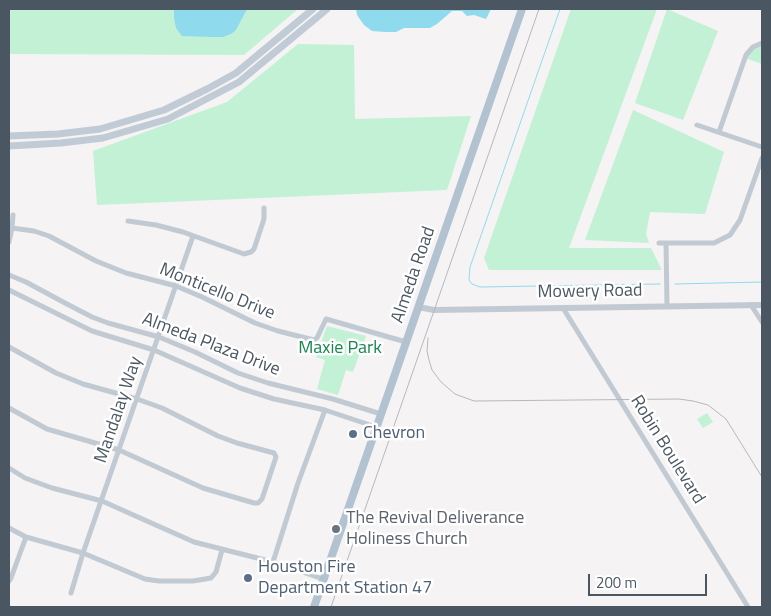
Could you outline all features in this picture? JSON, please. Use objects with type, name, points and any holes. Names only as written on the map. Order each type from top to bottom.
[{"type":"main road","points":[[9,136],[100,129],[164,110],[236,73],[313,9]]},
{"type":"main road","points":[[9,146],[79,142],[103,138],[133,131],[168,119],[212,98],[239,82],[327,9]]},
{"type":"main road","name":"Almeda Road","points":[[314,607],[522,9]]},
{"type":"main road","points":[[276,41],[281,49]]},
{"type":"main road","points":[[207,89],[212,98]]},
{"type":"main road","points":[[130,121],[133,131]]},
{"type":"street","points":[[719,132],[746,55],[753,47],[762,43]]},
{"type":"street","points":[[697,125],[762,147]]},
{"type":"street","points":[[659,243],[714,243],[725,239],[734,231],[740,220],[762,158]]},
{"type":"street","points":[[128,222],[156,225],[244,254],[254,249],[262,227],[264,208]]},
{"type":"street","points":[[9,242],[13,215]]},
{"type":"street","name":"Monticello Drive","points":[[12,228],[34,231],[49,236],[96,261],[126,272],[176,286],[255,323],[299,337],[311,340],[317,338],[326,319],[406,342]]},
{"type":"street","name":"Mandalay Way","points":[[71,593],[83,552],[193,236]]},
{"type":"street","points":[[666,243],[667,306]]},
{"type":"street","name":"Almeda Plaza Drive","points":[[9,275],[108,323],[159,336],[238,373],[381,414]]},
{"type":"street","name":"Almeda Plaza Drive","points":[[9,290],[92,331],[154,350],[240,388],[274,399],[325,410],[376,427]]},
{"type":"street","points":[[751,305],[762,322]]},
{"type":"street","name":"Mowery Road","points":[[418,307],[434,310],[762,305]]},
{"type":"street","name":"Robin Boulevard","points":[[564,308],[748,607]]},
{"type":"street","points":[[9,347],[83,384],[162,408],[218,436],[274,453],[276,457],[262,500],[254,503],[204,488],[119,450],[47,429],[9,408]]},
{"type":"street","points":[[273,562],[298,483],[325,410]]},
{"type":"street","points":[[9,468],[25,478],[52,488],[102,501],[170,533],[194,542],[273,562],[324,579]]},
{"type":"street","points":[[9,528],[26,537],[83,552],[145,579],[184,581],[211,578],[216,572],[222,550]]},
{"type":"street","points":[[9,581],[26,537]]},
{"type":"green space","points":[[9,9],[298,9],[244,55],[9,54]]},
{"type":"green space","points":[[571,9],[657,9],[569,248],[651,248],[662,270],[489,270],[484,258]]},
{"type":"green space","points":[[667,9],[718,31],[683,120],[635,103]]},
{"type":"green space","points":[[762,43],[762,64],[745,58],[748,52]]},
{"type":"green space","points":[[298,44],[354,45],[355,119],[471,116],[447,190],[97,205],[93,151],[227,102]]},
{"type":"green space","points":[[633,110],[724,152],[705,214],[650,212],[646,234],[649,243],[585,240]]},
{"type":"green space","name":"Maxie Park","points":[[327,326],[366,336],[353,372],[346,370],[338,395],[317,389],[325,360],[316,357]]},
{"type":"green space","points":[[707,413],[713,422],[703,428],[697,419]]},
{"type":"water","points":[[174,9],[247,9],[236,30],[231,34],[223,37],[212,37],[182,36],[176,28]]},
{"type":"water","points":[[356,9],[491,9],[486,19],[474,15],[467,16],[462,11],[452,11],[430,28],[404,28],[396,32],[385,32],[372,31],[364,25],[357,15]]},
{"type":"waterway","points":[[560,9],[470,267],[469,280],[472,284],[480,287],[660,284]]},
{"type":"waterway","points":[[675,284],[762,282]]},
{"type":"railway","points":[[331,607],[539,9]]},
{"type":"railway","points":[[428,338],[427,351],[432,370],[441,382],[455,394],[474,401],[679,399],[708,405],[726,419],[762,477]]},
{"type":"place","name":"Chevron","points":[[353,434]]},
{"type":"place","name":"The Revival Deliverance Holiness Church","points":[[336,529]]},
{"type":"place","name":"Houston Fire Department Station 47","points":[[248,578]]}]
